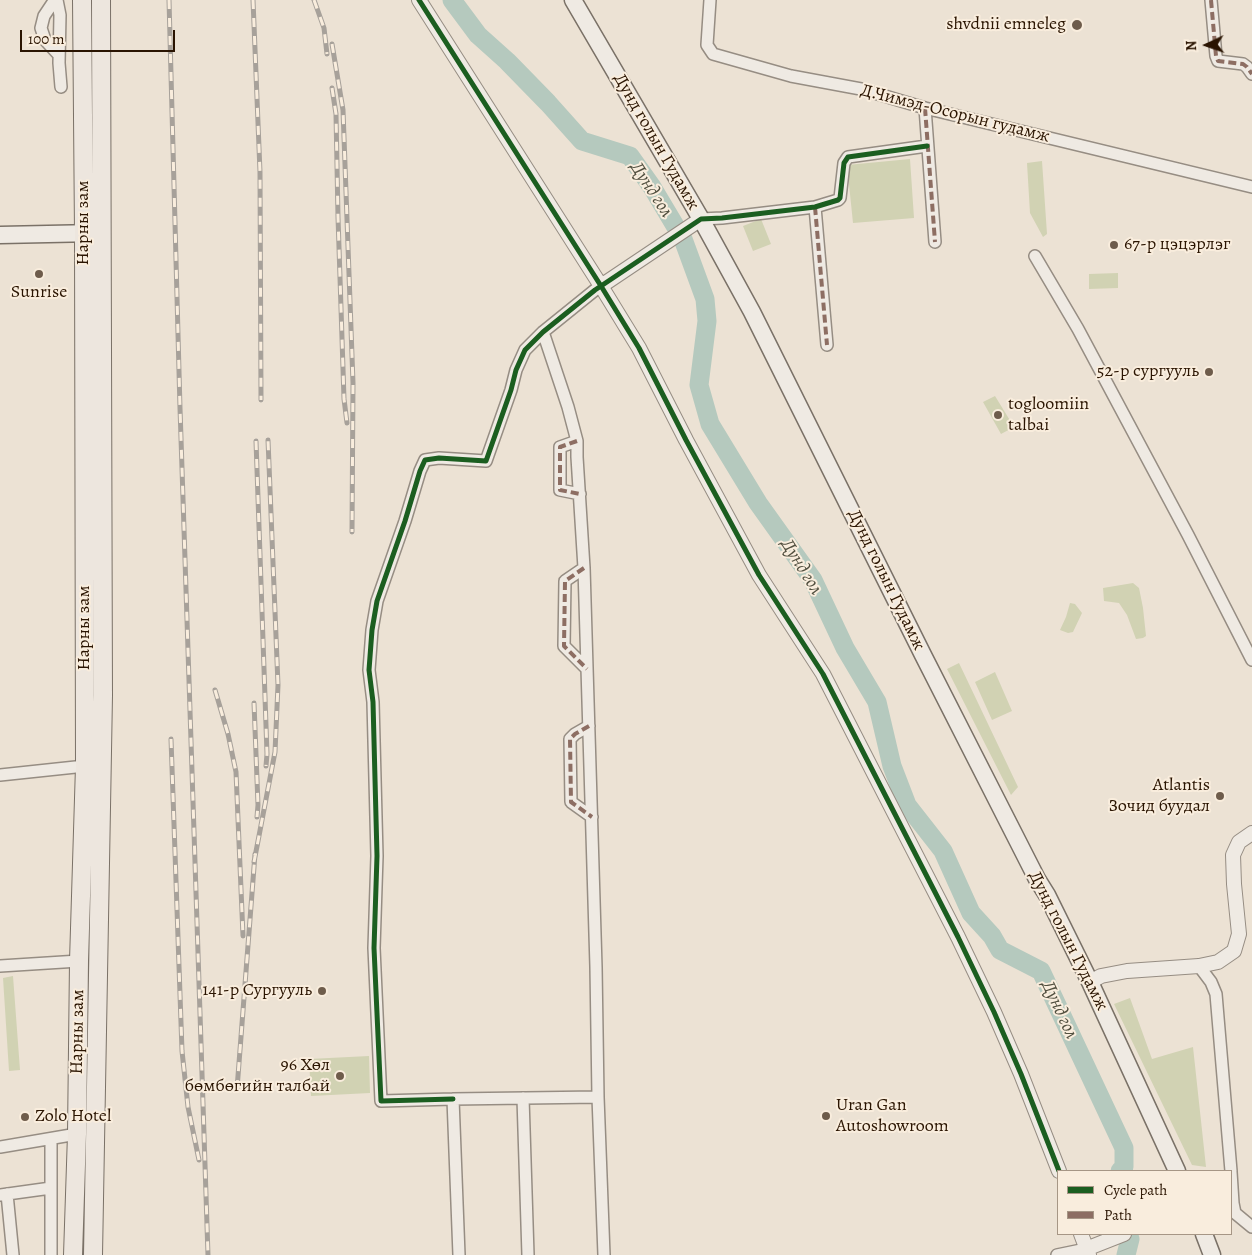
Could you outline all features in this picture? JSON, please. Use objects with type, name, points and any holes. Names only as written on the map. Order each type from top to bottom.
[{"type":"main road","name":"Нарны зам","points":[[82,0],[92,233],[103,695],[94,1255]]},
{"type":"main road","name":"Нарны зам","points":[[73,1255],[85,766],[85,625],[92,233],[101,0]]},
{"type":"main road","name":"Дунд голын Гудамж","points":[[573,0],[701,219],[752,312],[923,655],[1037,879],[1047,895],[1090,982],[1177,1170]]},
{"type":"main road","points":[[0,235],[92,233]]},
{"type":"main road","points":[[85,625],[89,615],[93,614],[96,618],[96,640],[102,660]]},
{"type":"main road","points":[[78,1086],[83,1108],[83,1128],[85,1132],[91,1132],[95,1120]]},
{"type":"main road","points":[[1204,1235],[1212,1255]]},
{"type":"street","points":[[57,0],[44,16],[41,28],[45,40],[59,56]]},
{"type":"street","points":[[57,0],[60,15],[59,56],[61,87]]},
{"type":"street","points":[[418,0],[601,286],[641,352],[759,575],[823,674],[994,1012],[1021,1074],[1059,1170]]},
{"type":"street","name":"Д.Чимэд-Осорын гудамж","points":[[710,0],[707,45],[713,54],[791,76],[861,90],[925,108],[1252,187]]},
{"type":"street","points":[[1211,0],[1218,61],[1243,64],[1252,74]]},
{"type":"street","points":[[925,108],[935,242]]},
{"type":"street","points":[[598,1097],[381,1101],[374,948],[377,856],[373,702],[369,670],[372,630],[377,601],[420,471],[425,460],[439,458],[486,461],[511,390],[516,370],[525,350],[543,332],[595,290],[701,219],[815,207],[838,200],[840,198],[844,163],[848,157],[928,146]]},
{"type":"street","points":[[815,207],[827,346]]},
{"type":"street","points":[[1035,256],[1082,338],[1188,535],[1252,660]]},
{"type":"street","points":[[543,332],[568,407],[577,441],[576,457],[584,568],[604,1255]]},
{"type":"street","points":[[577,441],[560,447],[560,490],[580,494]]},
{"type":"street","points":[[584,568],[565,580],[564,646],[587,669]]},
{"type":"street","points":[[589,726],[570,739],[571,802],[592,817]]},
{"type":"street","points":[[0,775],[85,766]]},
{"type":"street","points":[[1090,982],[1101,976],[1127,971],[1199,966],[1218,962],[1234,951],[1239,934],[1233,855],[1240,842],[1252,833]]},
{"type":"street","points":[[0,966],[79,961]]},
{"type":"street","points":[[1199,966],[1211,982],[1216,994],[1231,1170]]},
{"type":"street","points":[[523,1098],[528,1255]]},
{"type":"street","points":[[453,1100],[459,1255]]},
{"type":"street","points":[[0,1147],[77,1134]]},
{"type":"street","points":[[51,1139],[51,1255]]},
{"type":"street","points":[[1232,1182],[1235,1213],[1251,1226]]},
{"type":"street","points":[[13,1255],[3,1194],[51,1188]]},
{"type":"street","points":[[1082,1235],[1091,1250]]},
{"type":"street","points":[[1058,1255],[1091,1250],[1122,1235]]},
{"type":"green space","points":[[910,159],[914,218],[853,223],[847,165]]},
{"type":"green space","points":[[1042,161],[1047,234],[1043,237],[1030,213],[1027,163]]},
{"type":"green space","points":[[761,219],[771,244],[753,251],[743,226]]},
{"type":"green space","points":[[1118,273],[1118,288],[1089,289],[1089,274]]},
{"type":"green space","name":"togloomiin talbai","points":[[995,396],[1014,427],[1001,434],[983,402]]},
{"type":"green space","points":[[1133,583],[1139,588],[1146,636],[1136,639],[1127,615],[1119,603],[1104,601],[1103,588]]},
{"type":"green space","points":[[1070,603],[1075,604],[1082,613],[1073,632],[1068,633],[1060,630]]},
{"type":"green space","points":[[959,663],[1018,787],[1011,795],[947,669]]},
{"type":"green space","points":[[995,672],[1012,711],[992,720],[975,682]]},
{"type":"green space","points":[[13,976],[20,1070],[9,1071],[3,978]]},
{"type":"green space","points":[[1130,998],[1152,1059],[1193,1047],[1206,1167],[1192,1165],[1114,1004]]},
{"type":"green space","name":"96 Хөл бөмбөгийн талбай","points":[[369,1056],[370,1093],[311,1096],[309,1059]]},
{"type":"waterway","name":"Дунд гол","points":[[452,0],[478,35],[507,61],[582,141],[630,156],[652,187],[683,239],[705,299],[707,321],[699,385],[710,424],[758,503],[813,580],[845,648],[877,702],[892,766],[907,805],[943,851],[971,913],[992,936],[1000,950],[1041,971],[1124,1148],[1124,1167],[1121,1170]]},
{"type":"waterway","name":"Дунд гол","points":[[1126,1255],[1130,1239],[1128,1235]]},
{"type":"railway","points":[[169,0],[180,408],[208,1255]]},
{"type":"railway","points":[[253,0],[260,172],[261,400]]},
{"type":"railway","points":[[314,0],[324,28],[327,54]]},
{"type":"railway","points":[[332,44],[343,110],[353,383],[352,532]]},
{"type":"railway","points":[[332,88],[336,114],[344,399],[347,423]]},
{"type":"railway","points":[[254,862],[275,752],[278,685],[268,440]]},
{"type":"railway","points":[[256,441],[266,766]]},
{"type":"railway","points":[[215,690],[228,734],[236,772],[243,936]]},
{"type":"railway","points":[[254,703],[257,817]]},
{"type":"railway","points":[[171,739],[182,1051],[188,1107],[199,1160]]},
{"type":"railway","points":[[237,1089],[255,854]]},
{"type":"marked path","points":[[1211,0],[1218,61],[1243,64],[1252,74]]},
{"type":"marked path","points":[[925,108],[935,242]]},
{"type":"marked path","points":[[815,207],[827,345]]},
{"type":"marked path","points":[[577,441],[560,447],[560,490],[580,494]]},
{"type":"marked path","points":[[584,568],[565,581],[564,646],[587,669]]},
{"type":"marked path","points":[[589,726],[570,739],[571,802],[592,817]]},
{"type":"cycle path","points":[[419,0],[639,348],[759,575],[823,674],[958,937],[994,1012],[1021,1074],[1059,1170]]},
{"type":"cycle path","points":[[453,1099],[381,1101],[374,948],[377,856],[373,702],[369,670],[372,630],[377,601],[425,460],[439,458],[486,461],[511,390],[516,370],[525,350],[543,332],[595,290],[701,219],[815,207],[838,200],[840,198],[844,163],[848,157],[927,146]]},
{"type":"place","name":"shvdnii emneleg","points":[[1077,25]]},
{"type":"place","name":"67-р цэцэрлэг","points":[[1114,245]]},
{"type":"place","name":"Sunrise","points":[[39,274]]},
{"type":"place","name":"52-р сургууль","points":[[1209,372]]},
{"type":"place","name":"togloomiin talbai","points":[[998,415]]},
{"type":"place","name":"Atlantis Зочид буудал","points":[[1220,796]]},
{"type":"place","name":"141-р Сургууль","points":[[322,991]]},
{"type":"place","name":"96 Хөл бөмбөгийн талбай","points":[[340,1076]]},
{"type":"place","name":"Uran Gan Autoshowroom","points":[[826,1116]]},
{"type":"place","name":"Zolo Hotel","points":[[25,1117]]}]
